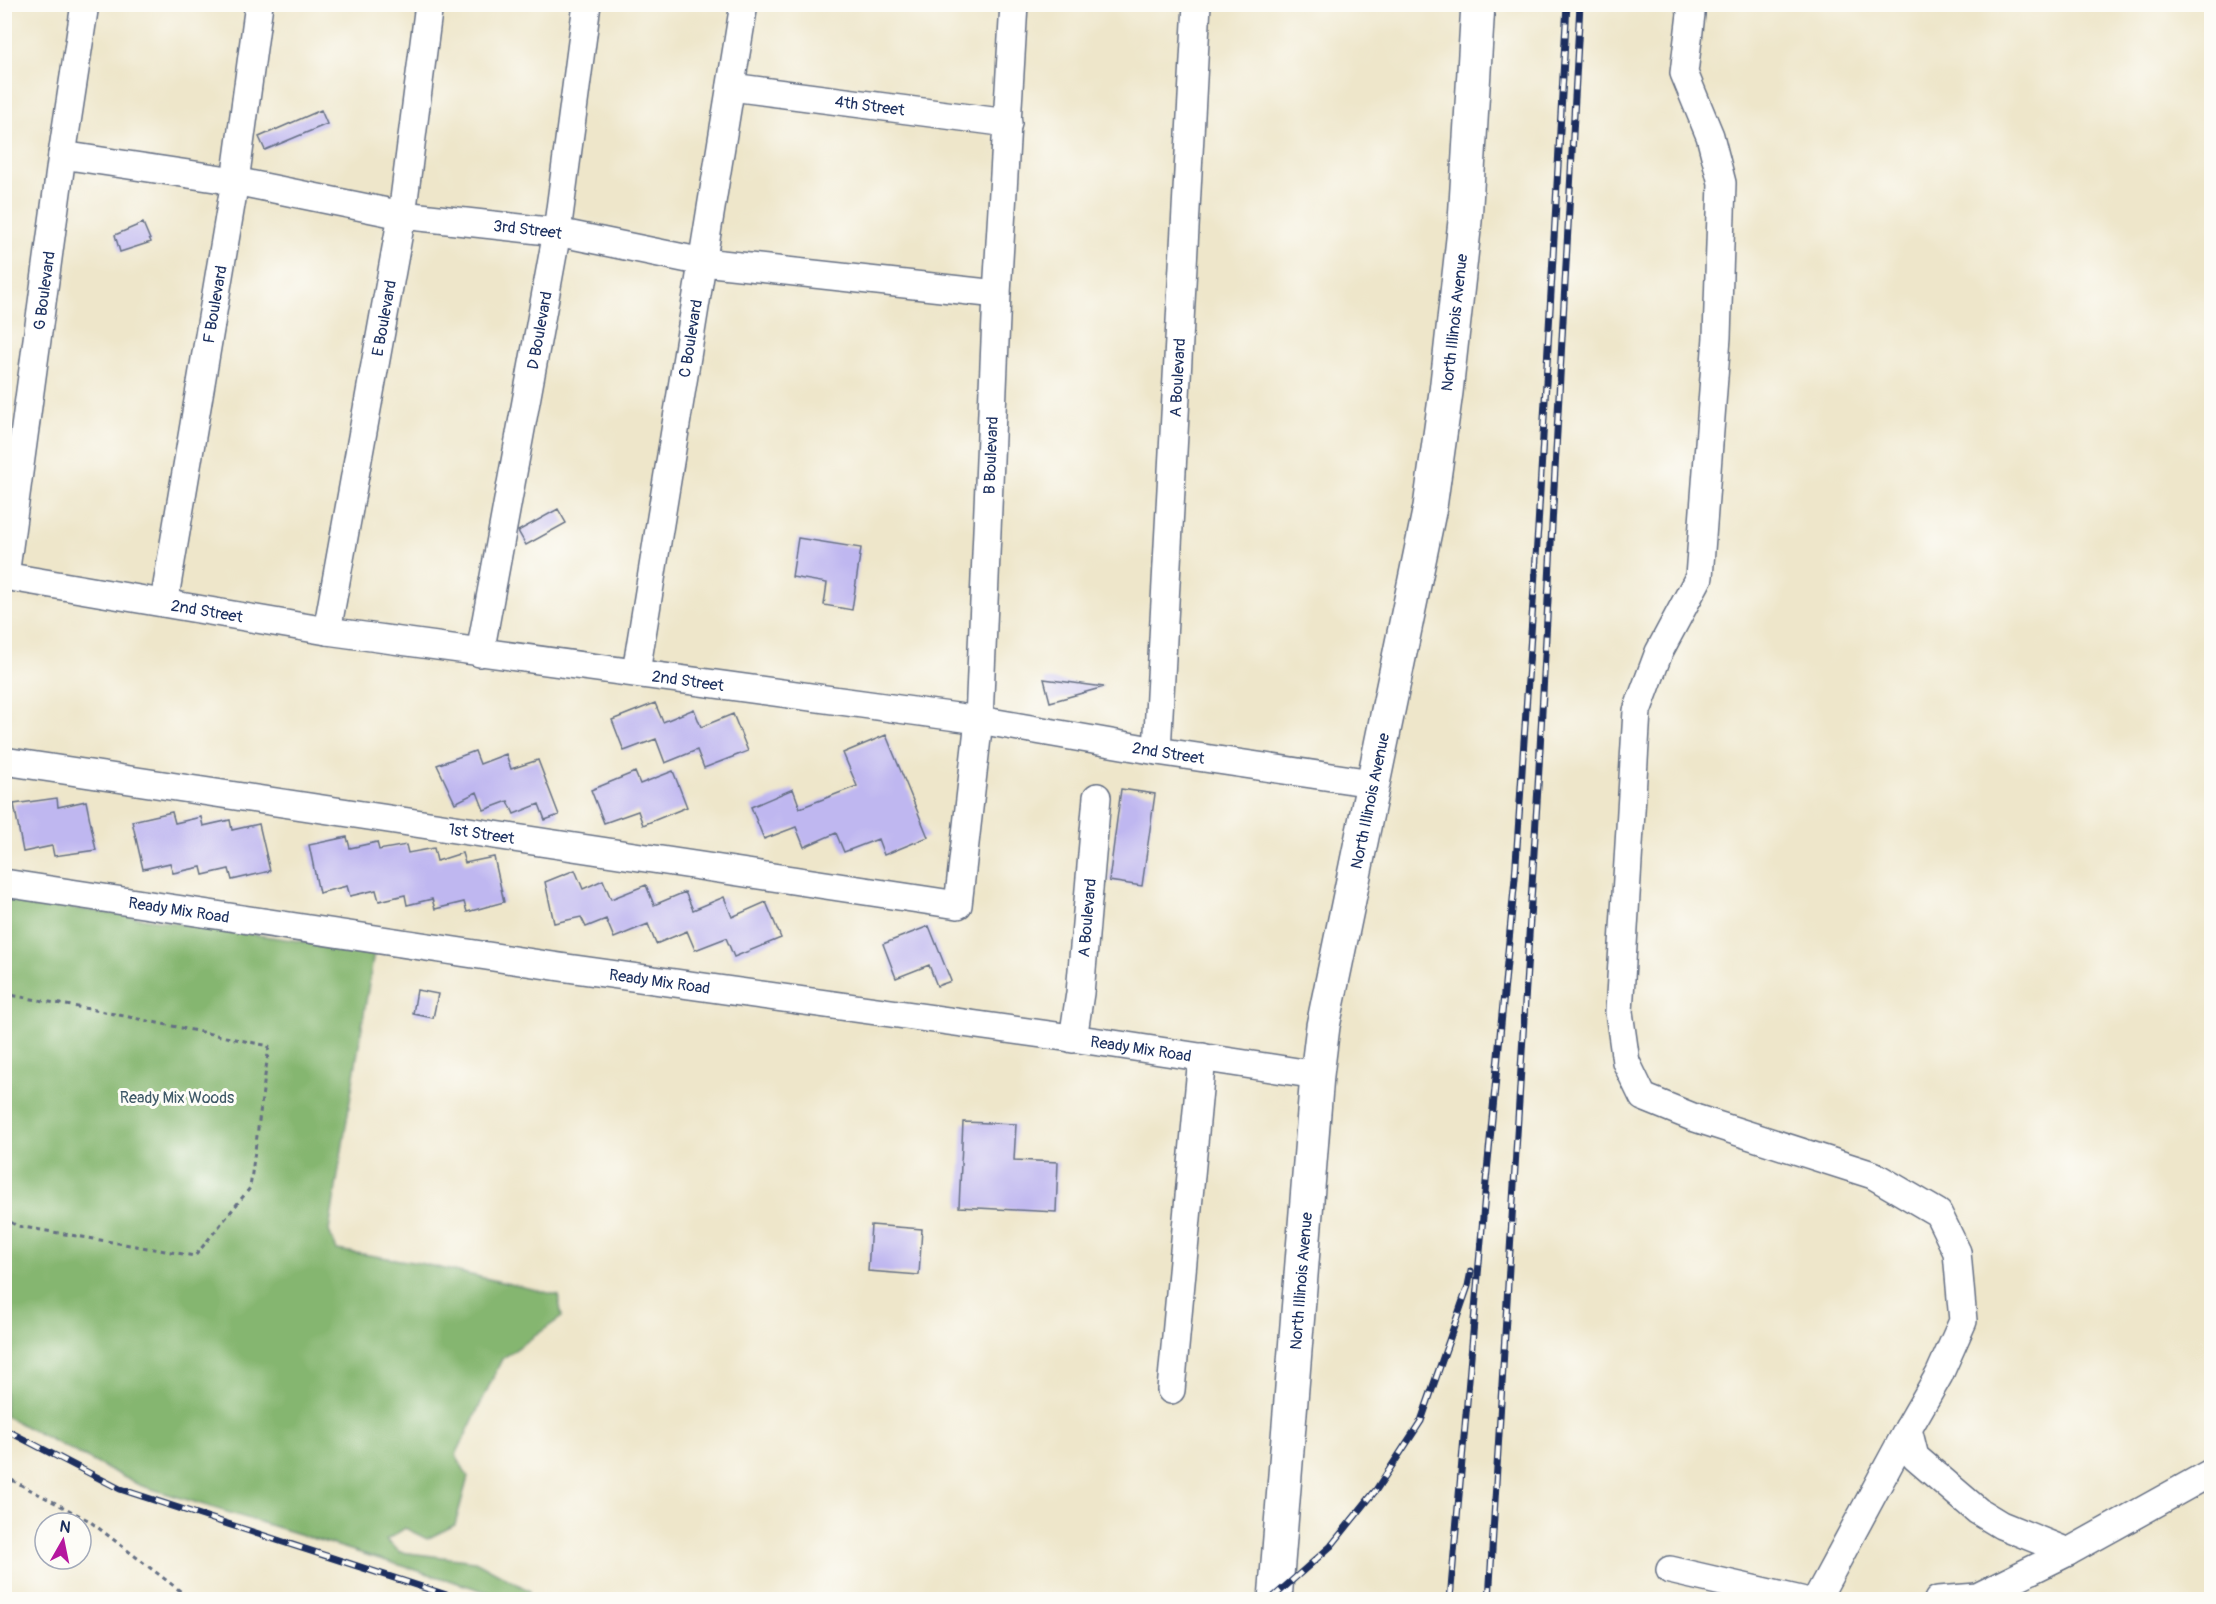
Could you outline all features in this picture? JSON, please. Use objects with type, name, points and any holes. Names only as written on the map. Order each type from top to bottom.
[{"type":"main road","name":"North Illinois Avenue","points":[[1275,1599],[1317,1075],[1323,1026],[1430,507],[1446,392],[1465,221],[1478,4]]},
{"type":"street","name":"G Boulevard","points":[[5,576],[62,154],[85,4]]},
{"type":"street","name":"F Boulevard","points":[[164,603],[235,181],[259,4]]},
{"type":"street","name":"E Boulevard","points":[[327,631],[402,215],[429,4]]},
{"type":"street","name":"D Boulevard","points":[[480,653],[557,232],[587,4]]},
{"type":"street","name":"C Boulevard","points":[[636,672],[744,4]]},
{"type":"street","name":"B Boulevard","points":[[958,905],[979,720],[998,294],[1014,4]]},
{"type":"street","name":"A Boulevard","points":[[1157,751],[1197,4]]},
{"type":"street","points":[[1690,4],[1691,14],[1684,73],[1710,136],[1722,183],[1718,337],[1699,577],[1659,652],[1637,711],[1618,1012],[1626,1062],[1643,1097],[1695,1118],[1873,1175],[1938,1213],[1957,1252],[1963,1321],[1939,1375],[1816,1599]]},
{"type":"street","name":"4th Street","points":[[731,87],[1008,123]]},
{"type":"street","name":"3rd Street","points":[[62,154],[235,181],[402,215],[557,232],[703,262],[998,294]]},
{"type":"street","name":"2nd Street","points":[[5,576],[327,631],[979,720],[1157,751],[1372,783]]},
{"type":"street","name":"1st Street","points":[[4,761],[958,905]]},
{"type":"street","name":"A Boulevard","points":[[1073,1039],[1080,993],[1096,797]]},
{"type":"street","name":"Ready Mix Road","points":[[4,883],[560,967],[1317,1075]]},
{"type":"street","points":[[1171,1389],[1202,1057]]},
{"type":"street","points":[[1908,1429],[1915,1456],[1978,1511],[2001,1525],[2068,1552]]},
{"type":"street","points":[[1938,1599],[1977,1597],[2068,1552],[2211,1472]]},
{"type":"street","points":[[1670,1570],[1801,1599]]},
{"type":"path","points":[[4,993],[269,1046],[249,1188],[195,1256],[17,1226],[4,1218]]},
{"type":"path","points":[[4,1476],[88,1520],[192,1599]]},
{"type":"green space","name":"Ready Mix Woods","points":[[5,898],[374,952],[329,1231],[337,1250],[419,1263],[558,1295],[562,1317],[502,1359],[456,1455],[468,1477],[455,1525],[427,1539],[405,1528],[386,1540],[400,1552],[475,1561],[530,1591],[527,1599],[510,1599],[139,1485],[5,1416]]},
{"type":"building","points":[[321,110],[327,124],[265,150],[259,137]]},
{"type":"building","points":[[143,223],[151,242],[120,252],[115,235]]},
{"type":"building","points":[[558,509],[566,523],[526,545],[518,531]]},
{"type":"building","points":[[798,538],[861,548],[852,610],[824,605],[827,583],[792,577]]},
{"type":"building","points":[[1044,679],[1104,687],[1050,702]]},
{"type":"building","points":[[655,703],[663,722],[694,709],[701,727],[733,714],[748,751],[704,768],[697,750],[665,763],[656,739],[624,751],[612,720]]},
{"type":"building","points":[[886,735],[928,837],[884,855],[878,839],[844,852],[836,833],[804,847],[796,827],[764,839],[751,807],[793,789],[800,808],[857,786],[843,753]]},
{"type":"building","points":[[475,751],[480,764],[506,754],[511,769],[538,760],[559,815],[545,820],[539,804],[514,814],[508,801],[484,810],[477,792],[455,803],[437,765]]},
{"type":"building","points":[[673,771],[687,807],[643,825],[638,811],[604,823],[591,790],[635,772],[640,784]]},
{"type":"building","points":[[1121,789],[1155,794],[1142,886],[1109,881]]},
{"type":"building","points":[[57,798],[58,807],[86,801],[96,850],[54,856],[52,846],[23,852],[14,804]]},
{"type":"building","points":[[172,812],[175,823],[201,817],[203,826],[230,820],[232,830],[259,824],[270,871],[232,880],[229,869],[203,875],[201,867],[173,873],[170,863],[143,869],[132,821]]},
{"type":"building","points":[[347,837],[350,848],[377,842],[379,850],[406,845],[408,853],[434,848],[437,861],[462,853],[465,863],[494,857],[504,902],[467,912],[464,902],[435,909],[432,899],[407,905],[405,895],[379,901],[376,890],[350,896],[347,886],[319,893],[309,845]]},
{"type":"building","points":[[575,870],[583,889],[603,880],[611,899],[646,885],[654,905],[685,892],[693,910],[724,897],[732,917],[766,902],[781,938],[734,957],[726,938],[695,950],[687,931],[656,944],[648,924],[614,938],[606,919],[586,927],[581,917],[554,923],[545,882]]},
{"type":"building","points":[[929,926],[951,981],[937,986],[929,965],[896,978],[883,944]]},
{"type":"building","points":[[417,990],[438,994],[433,1018],[413,1014]]},
{"type":"building","points":[[963,1122],[1016,1124],[1014,1160],[1058,1162],[1056,1212],[959,1207]]},
{"type":"building","points":[[871,1225],[922,1229],[919,1275],[868,1271]]},
{"type":"railway","points":[[1450,1600],[1515,878],[1538,527],[1567,4]]},
{"type":"railway","points":[[1489,1600],[1538,786],[1580,4]]},
{"type":"railway","points":[[1270,1600],[1331,1546],[1376,1490],[1421,1421],[1468,1286],[1471,1271]]},
{"type":"railway","points":[[4,1429],[120,1489],[462,1600]]}]
